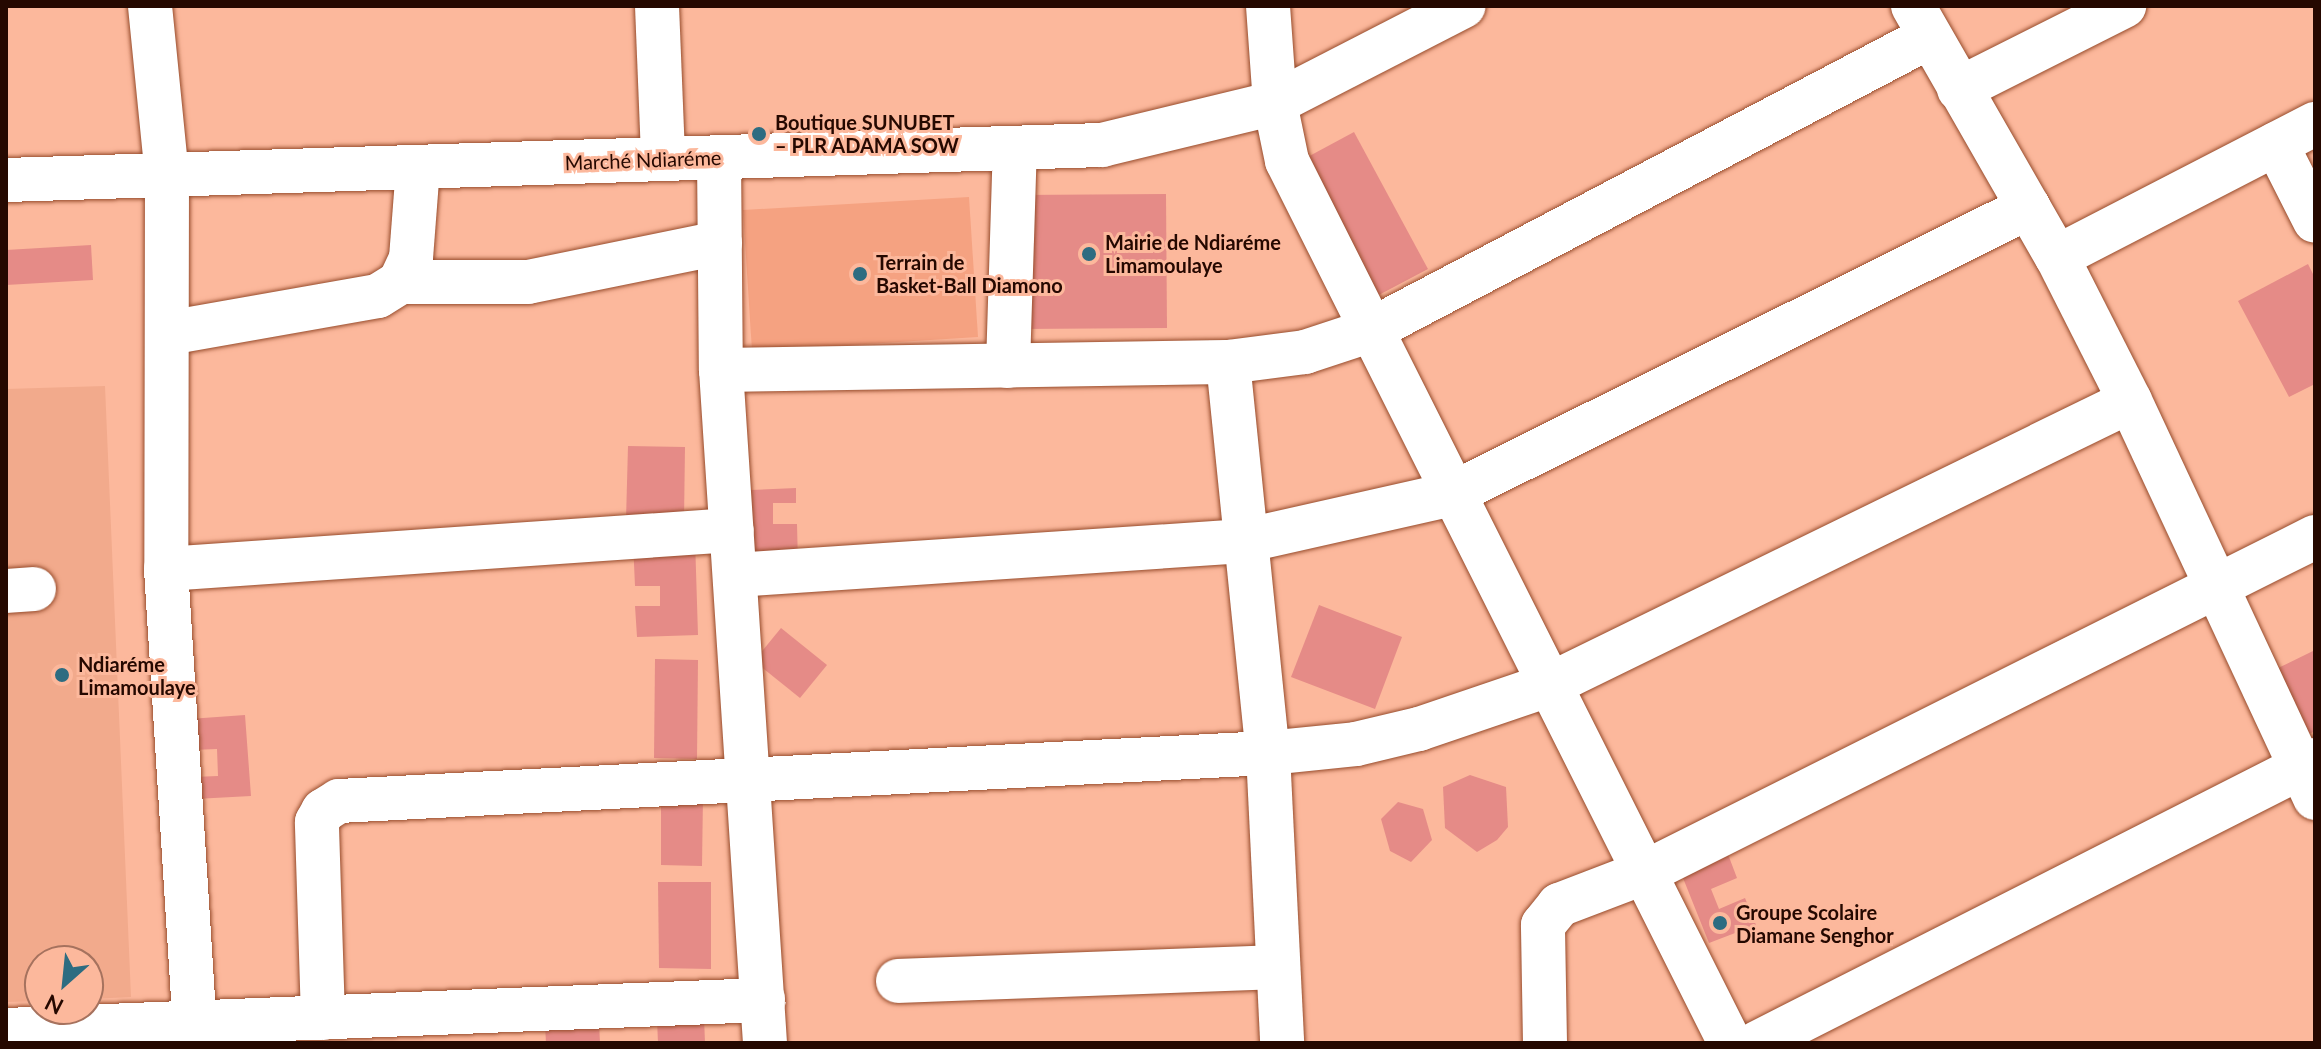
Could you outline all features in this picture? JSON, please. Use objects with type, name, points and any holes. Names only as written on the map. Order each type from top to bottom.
[{"type":"street","points":[[150,6],[167,176],[166,569],[196,1034]]},
{"type":"street","points":[[657,6],[663,158]]},
{"type":"street","points":[[1268,6],[1275,103],[1287,161],[1369,331],[1648,871],[1730,1043]]},
{"type":"street","name":"Marché Ndiaréme","points":[[6,180],[1102,145],[1275,103],[1464,6]]},
{"type":"street","points":[[1959,89],[2124,6]]},
{"type":"street","points":[[721,370],[1228,362],[1305,352],[1369,331],[1921,21],[2057,257],[2130,401],[2215,588],[2310,775],[1757,1043]]},
{"type":"street","points":[[2057,257],[2315,124]]},
{"type":"street","points":[[2276,144],[2315,221]]},
{"type":"street","points":[[1008,366],[1015,148]]},
{"type":"street","points":[[719,157],[721,370],[765,1043]]},
{"type":"street","points":[[400,282],[411,258],[418,168]]},
{"type":"street","points":[[735,575],[1244,541],[1452,494],[2029,207]]},
{"type":"street","points":[[168,333],[378,296],[400,282],[528,282],[720,243]]},
{"type":"street","points":[[1228,362],[1268,753],[1282,1043]]},
{"type":"street","points":[[323,1018],[317,822],[329,806],[1268,753],[1356,744],[1407,732],[1551,684],[2130,401]]},
{"type":"street","points":[[166,569],[732,530]]},
{"type":"street","points":[[1545,1043],[1543,925],[1559,905],[1648,871],[2315,537]]},
{"type":"street","points":[[898,981],[1278,967]]},
{"type":"street","points":[[6,1030],[196,1034],[323,1018],[763,1000]]},
{"type":"shaded area","name":"Terrain de Basket-Ball Diamono","points":[[969,197],[978,337],[752,351],[743,210]]},
{"type":"shaded area","name":"Ndiaréme Limamoulaye","points":[[105,386],[131,997],[104,998],[104,945],[24,945],[24,1001],[6,1002],[6,389]]},
{"type":"building","points":[[1354,132],[1428,269],[1375,297],[1302,160]]},
{"type":"building","points":[[1166,194],[1167,328],[1020,329],[1019,195]]},
{"type":"building","points":[[91,245],[93,280],[6,285],[6,250]]},
{"type":"building","points":[[2308,264],[2315,278],[2315,384],[2289,397],[2238,301]]},
{"type":"building","points":[[628,446],[685,447],[684,521],[626,520]]},
{"type":"building","points":[[796,488],[796,503],[773,503],[773,524],[797,524],[798,564],[752,565],[750,490]]},
{"type":"building","points":[[695,539],[698,635],[637,637],[635,606],[660,606],[660,586],[635,586],[633,542]]},
{"type":"building","points":[[1319,605],[1402,637],[1375,709],[1291,677]]},
{"type":"building","points":[[781,628],[827,665],[800,698],[754,661]]},
{"type":"building","points":[[2313,651],[2315,731],[2304,737],[2272,671]]},
{"type":"building","points":[[655,659],[698,660],[697,759],[654,758]]},
{"type":"building","points":[[245,715],[251,796],[195,799],[193,777],[218,776],[217,749],[192,750],[189,719]]},
{"type":"building","points":[[1470,775],[1506,787],[1508,827],[1497,840],[1477,852],[1445,828],[1443,787]]},
{"type":"building","points":[[661,795],[703,796],[702,866],[661,865]]},
{"type":"building","points":[[1398,802],[1423,809],[1432,840],[1411,862],[1390,851],[1381,819]]},
{"type":"building","points":[[1726,849],[1737,878],[1711,889],[1719,909],[1745,898],[1756,925],[1709,943],[1679,868]]},
{"type":"building","points":[[658,882],[711,882],[711,969],[659,968]]},
{"type":"building","points":[[704,1017],[705,1043],[658,1043],[657,1019]]},
{"type":"building","points":[[599,1023],[600,1043],[546,1043],[545,1025]]},
{"type":"place","name":"Boutique SUNUBET – PLR ADAMA SOW","points":[[759,134]]},
{"type":"place","name":"Mairie de Ndiaréme Limamoulaye","points":[[1089,254]]},
{"type":"place","name":"Terrain de Basket-Ball Diamono","points":[[860,274]]},
{"type":"place","name":"Ndiaréme Limamoulaye","points":[[62,675]]},
{"type":"place","name":"Groupe Scolaire Diamane Senghor","points":[[1720,923]]}]
